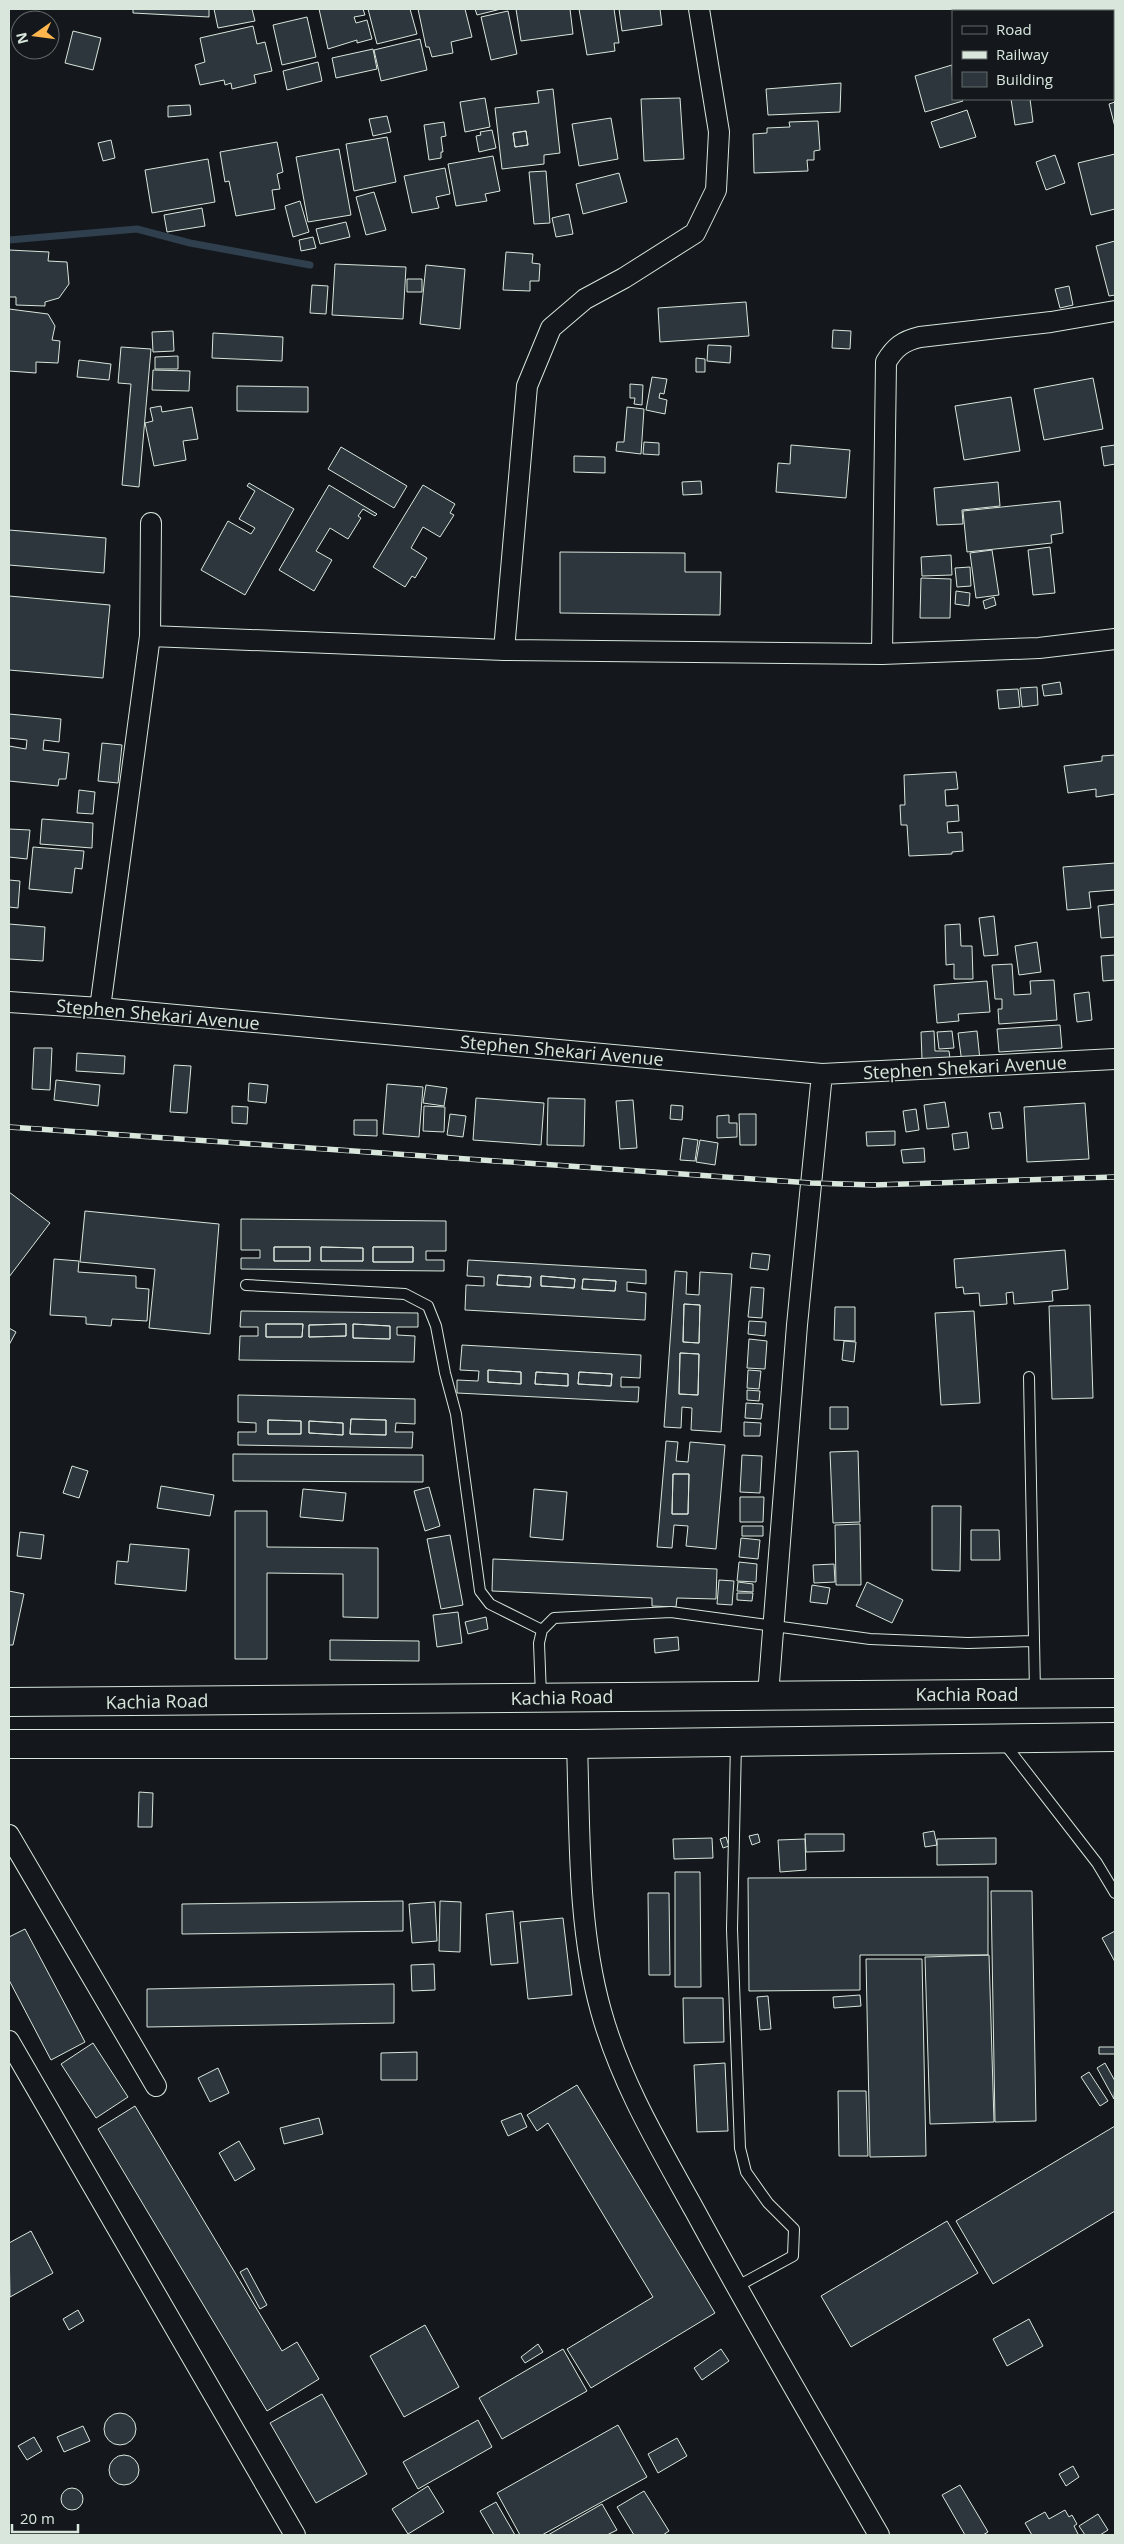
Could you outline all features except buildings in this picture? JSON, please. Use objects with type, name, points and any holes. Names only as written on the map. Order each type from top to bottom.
[{"type":"main road","name":"Kachia Road","points":[[9,1702],[1115,1692]]},
{"type":"main road","points":[[9,1744],[577,1744],[1115,1737]]},
{"type":"street","points":[[504,650],[527,386],[551,328],[585,298],[624,278],[695,233],[716,190],[719,132],[699,9]]},
{"type":"street","points":[[882,654],[886,362],[894,349],[906,340],[920,337],[1051,322],[1115,311]]},
{"type":"street","points":[[100,1008],[150,636],[151,523]]},
{"type":"street","points":[[150,636],[504,650],[882,654],[1039,648],[1115,639]]},
{"type":"street","name":"Stephen Shekari Avenue","points":[[9,1002],[100,1008],[822,1074],[1115,1059]]},
{"type":"street","points":[[768,1695],[797,1325],[822,1074]]},
{"type":"street","points":[[577,1744],[582,1895],[590,1956],[600,2010],[617,2061],[633,2098],[736,2287],[879,2535]]},
{"type":"street","points":[[9,1835],[156,2086]]},
{"type":"street","points":[[9,2041],[295,2535]]},
{"type":"lane","points":[[246,1285],[405,1294],[428,1306],[436,1326],[444,1373],[456,1414],[480,1591],[490,1604],[542,1630]]},
{"type":"lane","points":[[1029,1377],[1035,1693]]},
{"type":"lane","points":[[541,1697],[540,1643],[542,1630],[554,1618],[671,1612],[870,1639],[968,1643],[1033,1641]]},
{"type":"lane","points":[[1001,1738],[1097,1862],[1115,1893]]},
{"type":"lane","points":[[736,1742],[732,1929],[740,2148],[746,2172],[768,2203],[794,2230],[793,2256],[736,2287]]},
{"type":"waterway","points":[[9,240],[137,229],[190,243],[310,265]]},
{"type":"railway","points":[[9,1127],[811,1183],[874,1185],[1115,1177]]}]
